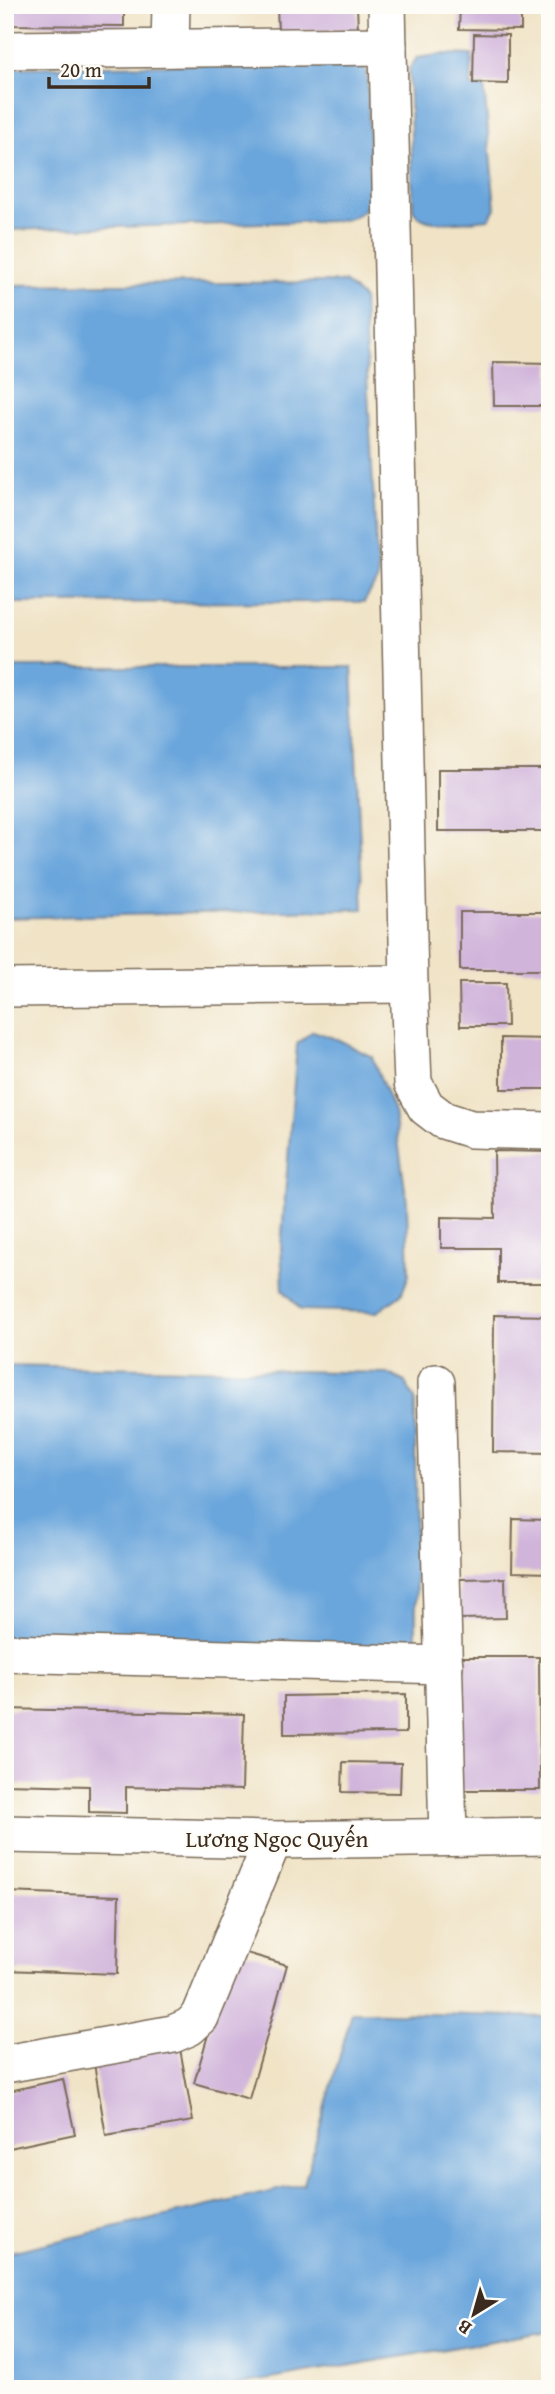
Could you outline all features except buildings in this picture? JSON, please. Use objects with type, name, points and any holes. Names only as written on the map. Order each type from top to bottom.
[{"type":"street","points":[[170,48],[171,5]]},
{"type":"street","points":[[387,5],[413,1083],[426,1107],[443,1120],[471,1129],[550,1131]]},
{"type":"street","points":[[5,50],[388,46]]},
{"type":"street","points":[[5,988],[409,985]]},
{"type":"street","points":[[436,1383],[448,1837]]},
{"type":"street","points":[[5,1653],[444,1665]]},
{"type":"street","name":"Lương Ngọc Quyến","points":[[5,1834],[273,1840],[550,1836]]},
{"type":"street","points":[[5,2064],[173,2034],[190,2027],[200,2017],[273,1840]]},
{"type":"water","points":[[445,54],[472,55],[471,87],[484,86],[495,208],[489,219],[435,222],[418,216],[413,209],[409,69],[417,58]]},
{"type":"water","points":[[359,61],[366,71],[368,92],[370,197],[365,208],[353,217],[337,221],[5,230],[5,68]]},
{"type":"water","points":[[344,282],[363,298],[378,579],[364,602],[5,603],[5,285]]},
{"type":"water","points":[[5,667],[352,667],[363,909],[5,918]]},
{"type":"water","points":[[313,1031],[339,1040],[372,1057],[394,1112],[407,1202],[409,1275],[401,1295],[377,1312],[301,1310],[283,1290],[281,1247],[297,1044]]},
{"type":"water","points":[[5,1365],[387,1373],[405,1382],[415,1399],[416,1637],[410,1648],[5,1648]]},
{"type":"water","points":[[352,2012],[550,2017],[550,2331],[213,2389],[5,2389],[5,2253],[304,2184]]}]
